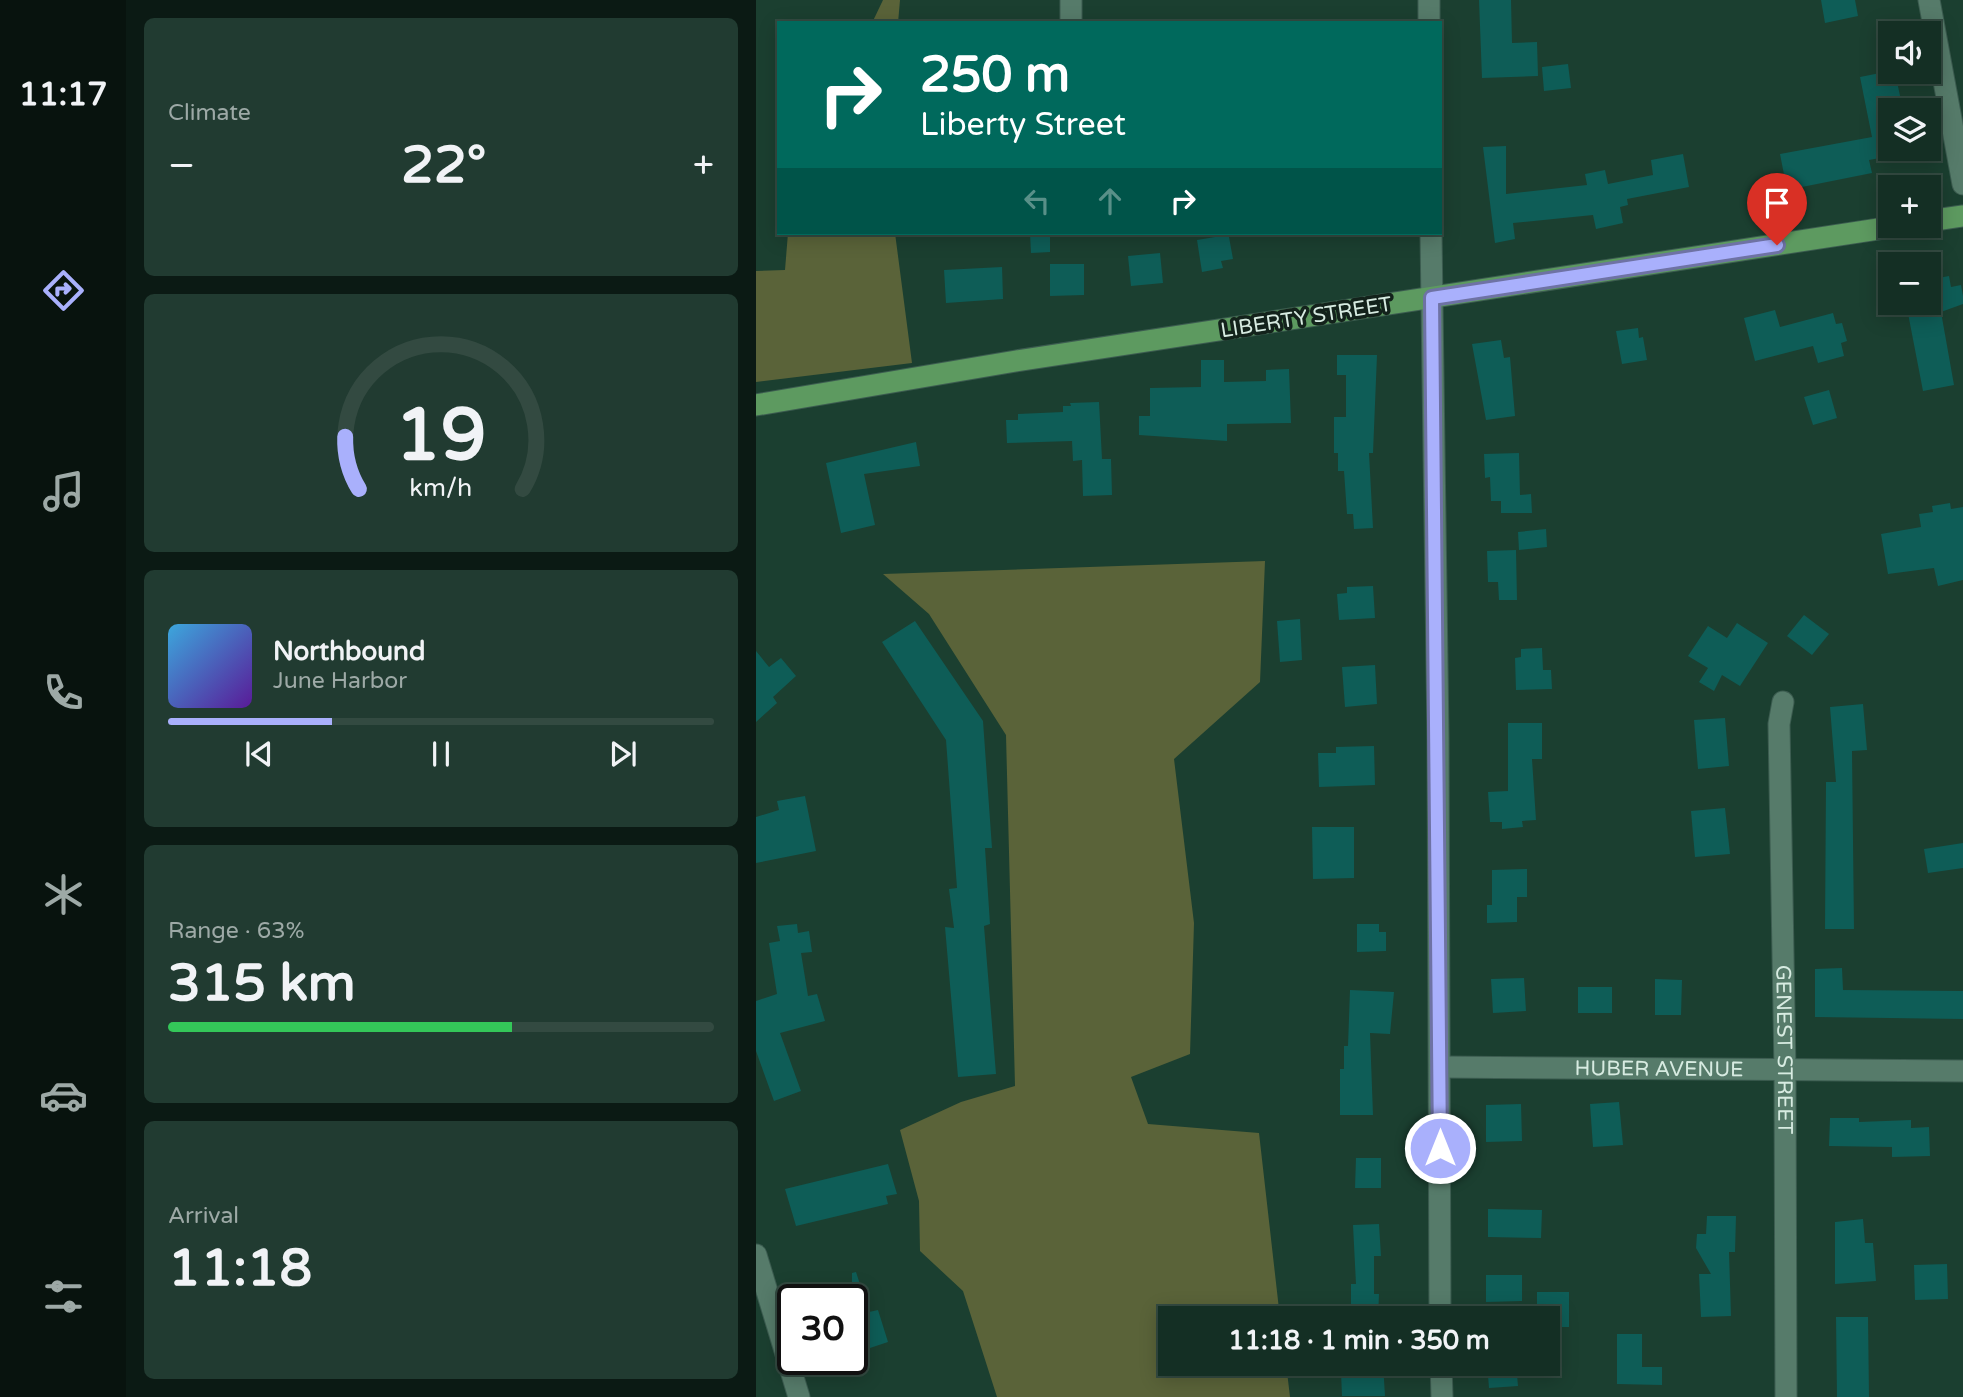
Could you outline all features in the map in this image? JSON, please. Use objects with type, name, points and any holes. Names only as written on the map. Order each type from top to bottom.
[{"type":"main road","points":[[1941,219],[1963,215]]},
{"type":"main road","name":"LIBERTY STREET","points":[[756,405],[1016,361],[1878,229]]},
{"type":"street","points":[[1071,0],[1071,21]]},
{"type":"street","points":[[1429,0],[1429,21]]},
{"type":"street","points":[[1929,0],[1963,184]]},
{"type":"street","points":[[1431,235],[1440,1306]]},
{"type":"street","name":"GENEST STREET","points":[[1783,702],[1779,724],[1786,1070],[1786,1397]]},
{"type":"street","name":"HUBER AVENUE","points":[[1440,1067],[1963,1071]]},
{"type":"street","points":[[756,1255],[799,1397]]},
{"type":"street","points":[[1441,1376],[1442,1397]]},
{"type":"green space","points":[[883,0],[900,0],[898,21],[873,21]]},
{"type":"green space","points":[[788,235],[895,235],[912,363],[756,382],[756,271],[785,270]]},
{"type":"green space","points":[[1265,561],[1260,682],[1174,759],[1194,923],[1190,1054],[1131,1077],[1148,1124],[1259,1133],[1279,1306],[1158,1306],[1158,1376],[1288,1376],[1290,1397],[997,1397],[963,1291],[920,1251],[919,1201],[900,1130],[961,1102],[1015,1086],[1006,735],[929,614],[883,574]]},
{"type":"building","points":[[1479,0],[1511,0],[1512,43],[1537,42],[1538,76],[1482,78]]},
{"type":"building","points":[[1821,0],[1855,0],[1858,16],[1825,23]]},
{"type":"building","points":[[1568,64],[1571,88],[1544,91],[1542,67]]},
{"type":"building","points":[[1878,73],[1878,84],[1898,84],[1900,98],[1878,98],[1878,158],[1869,160],[1872,173],[1787,190],[1780,154],[1872,137],[1860,77]]},
{"type":"building","points":[[1506,146],[1506,194],[1587,185],[1585,174],[1605,170],[1608,184],[1653,175],[1651,160],[1683,154],[1689,187],[1627,199],[1628,205],[1620,207],[1623,223],[1596,229],[1593,215],[1513,223],[1515,239],[1495,243],[1483,147]]},
{"type":"building","points":[[1030,235],[1050,235],[1050,252],[1031,253]]},
{"type":"building","points":[[1229,237],[1233,259],[1221,261],[1223,268],[1202,272],[1197,240]]},
{"type":"building","points":[[1160,253],[1163,283],[1131,286],[1128,256]]},
{"type":"building","points":[[1050,264],[1084,264],[1084,295],[1050,296]]},
{"type":"building","points":[[1002,267],[1003,299],[946,303],[944,270]]},
{"type":"building","points":[[1949,276],[1951,287],[1961,285],[1963,304],[1941,312],[1941,278]]},
{"type":"building","points":[[1775,310],[1780,327],[1833,313],[1836,324],[1842,323],[1847,341],[1841,343],[1844,356],[1818,363],[1813,346],[1755,361],[1744,318]]},
{"type":"building","points":[[1941,312],[1954,385],[1923,391],[1908,315],[1941,315]]},
{"type":"building","points":[[1638,328],[1639,338],[1643,337],[1647,360],[1622,364],[1616,331]]},
{"type":"building","points":[[1501,340],[1504,358],[1510,357],[1515,416],[1486,420],[1472,344]]},
{"type":"building","points":[[1337,355],[1377,355],[1373,453],[1369,453],[1373,528],[1354,529],[1353,514],[1347,514],[1344,471],[1338,471],[1338,453],[1334,453],[1334,417],[1346,417],[1346,375],[1337,375]]},
{"type":"building","points":[[1201,360],[1224,360],[1224,382],[1266,381],[1266,370],[1289,369],[1291,423],[1227,424],[1227,441],[1139,435],[1139,416],[1150,416],[1150,388],[1201,387]]},
{"type":"building","points":[[1829,390],[1837,418],[1813,425],[1804,397]]},
{"type":"building","points":[[1099,402],[1102,459],[1111,459],[1112,495],[1083,496],[1082,460],[1073,461],[1072,441],[1007,443],[1006,420],[1018,420],[1018,414],[1063,412],[1063,406],[1071,406],[1070,403]]},
{"type":"building","points":[[916,442],[920,466],[864,474],[875,525],[841,533],[826,463]]},
{"type":"building","points":[[1519,453],[1520,495],[1531,494],[1532,513],[1501,513],[1501,501],[1491,501],[1490,477],[1485,478],[1484,454]]},
{"type":"building","points":[[1950,503],[1951,509],[1963,507],[1963,580],[1938,586],[1934,568],[1888,574],[1881,534],[1921,527],[1919,514],[1933,512],[1932,506]]},
{"type":"building","points":[[1546,529],[1547,547],[1519,550],[1518,532]]},
{"type":"building","points":[[1516,550],[1517,600],[1499,600],[1498,582],[1488,582],[1487,551]]},
{"type":"building","points":[[1373,586],[1375,618],[1339,620],[1337,594],[1347,593],[1347,587]]},
{"type":"building","points":[[1804,615],[1829,634],[1812,655],[1787,636]]},
{"type":"building","points":[[1300,619],[1302,660],[1280,662],[1277,621]]},
{"type":"building","points":[[915,621],[983,721],[992,848],[985,848],[990,924],[984,926],[996,1074],[958,1077],[945,927],[954,928],[949,889],[957,888],[946,740],[882,642]]},
{"type":"building","points":[[1737,623],[1768,643],[1740,686],[1722,675],[1714,691],[1699,682],[1708,668],[1688,656],[1708,626],[1727,638]]},
{"type":"building","points":[[1542,648],[1543,670],[1551,670],[1552,689],[1516,690],[1515,658],[1521,657],[1521,649]]},
{"type":"building","points":[[756,651],[769,667],[781,658],[796,676],[773,697],[777,703],[756,722]]},
{"type":"building","points":[[1375,665],[1377,704],[1345,707],[1342,667]]},
{"type":"building","points":[[1863,704],[1867,750],[1852,751],[1854,929],[1825,929],[1826,782],[1836,782],[1830,707]]},
{"type":"building","points":[[1725,718],[1729,766],[1698,769],[1694,720]]},
{"type":"building","points":[[1508,723],[1542,723],[1542,759],[1532,759],[1536,820],[1522,821],[1523,827],[1502,829],[1502,822],[1490,822],[1488,792],[1508,791]]},
{"type":"building","points":[[1374,746],[1375,785],[1319,787],[1318,753],[1336,753],[1336,747]]},
{"type":"building","points":[[805,796],[816,851],[756,863],[756,817],[779,810],[777,801]]},
{"type":"building","points":[[1725,808],[1730,854],[1695,857],[1691,811]]},
{"type":"building","points":[[1312,827],[1354,827],[1354,878],[1313,879]]},
{"type":"building","points":[[1963,843],[1963,868],[1928,873],[1924,849]]},
{"type":"building","points":[[1527,869],[1527,897],[1517,897],[1517,922],[1487,923],[1487,905],[1492,905],[1492,870]]},
{"type":"building","points":[[797,924],[798,933],[809,931],[812,952],[801,953],[808,996],[817,994],[825,1021],[780,1033],[801,1091],[774,1101],[756,1051],[756,1001],[777,994],[769,943],[780,941],[777,926]]},
{"type":"building","points":[[1357,924],[1379,924],[1379,932],[1386,932],[1386,951],[1357,952]]},
{"type":"building","points":[[1842,968],[1843,990],[1963,991],[1963,1019],[1815,1017],[1815,969]]},
{"type":"building","points":[[1524,978],[1526,1011],[1493,1013],[1491,979]]},
{"type":"building","points":[[1655,979],[1682,980],[1681,1015],[1655,1015]]},
{"type":"building","points":[[1578,987],[1612,987],[1612,1013],[1578,1013]]},
{"type":"building","points":[[1350,990],[1394,992],[1390,1034],[1370,1033],[1373,1115],[1340,1115],[1340,1069],[1344,1069],[1344,1046],[1348,1046]]},
{"type":"building","points":[[1619,1102],[1623,1145],[1593,1147],[1590,1104]]},
{"type":"building","points":[[1521,1104],[1522,1141],[1486,1142],[1486,1105]]},
{"type":"building","points":[[1830,1118],[1859,1118],[1859,1122],[1911,1120],[1911,1128],[1929,1127],[1930,1156],[1892,1157],[1892,1147],[1829,1146]]},
{"type":"building","points":[[1356,1158],[1381,1158],[1381,1188],[1355,1188]]},
{"type":"building","points":[[888,1164],[897,1194],[886,1196],[888,1204],[796,1226],[785,1189]]},
{"type":"building","points":[[1488,1209],[1542,1210],[1541,1238],[1488,1237]]},
{"type":"building","points":[[1707,1216],[1736,1216],[1735,1252],[1729,1252],[1731,1316],[1701,1317],[1699,1274],[1711,1274],[1696,1248],[1697,1234],[1706,1234]]},
{"type":"building","points":[[1863,1219],[1865,1243],[1873,1243],[1876,1281],[1835,1284],[1835,1222]]},
{"type":"building","points":[[1379,1224],[1381,1256],[1374,1256],[1374,1294],[1379,1294],[1378,1306],[1351,1306],[1351,1284],[1356,1284],[1353,1225]]},
{"type":"building","points":[[1947,1264],[1948,1299],[1915,1300],[1914,1265]]},
{"type":"building","points":[[856,1272],[860,1284],[852,1284],[852,1273]]},
{"type":"building","points":[[1486,1275],[1522,1275],[1522,1301],[1486,1302]]},
{"type":"building","points":[[1537,1292],[1569,1292],[1569,1327],[1560,1327],[1560,1306],[1537,1306]]},
{"type":"building","points":[[868,1309],[869,1312],[878,1310],[888,1342],[868,1349]]},
{"type":"building","points":[[1836,1317],[1868,1317],[1869,1397],[1837,1397]]},
{"type":"building","points":[[1617,1334],[1642,1334],[1642,1367],[1662,1367],[1662,1385],[1617,1384]]},
{"type":"building","points":[[1341,1376],[1384,1376],[1385,1396],[1342,1396]]},
{"type":"building","points":[[1488,1376],[1517,1376],[1518,1386],[1489,1388]]},
{"type":"route","points":[[1440,1148],[1432,298],[1777,245]]}]
